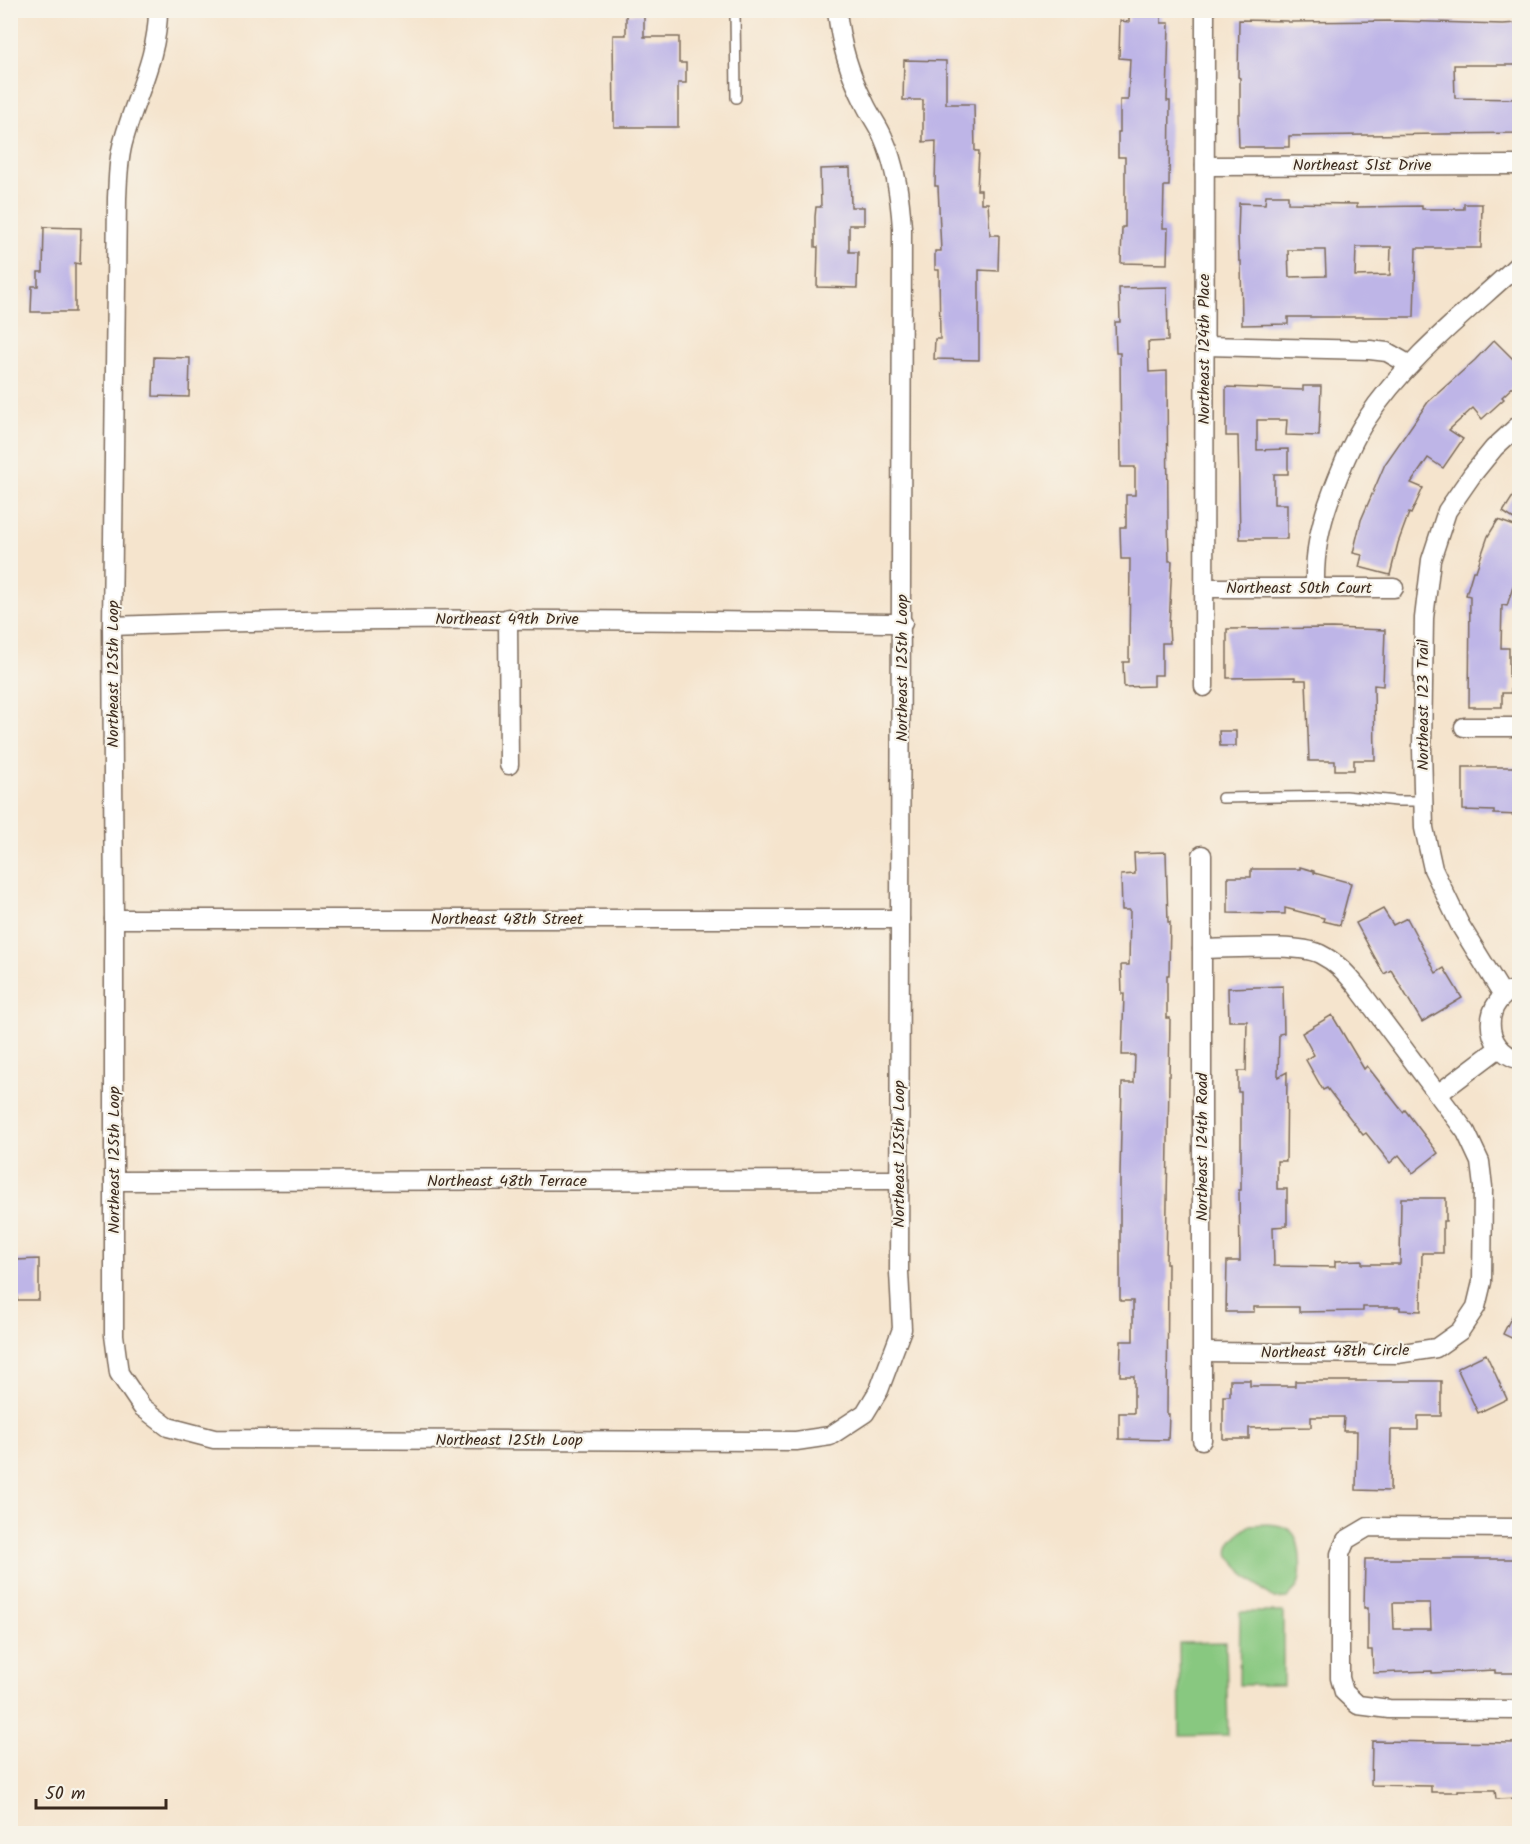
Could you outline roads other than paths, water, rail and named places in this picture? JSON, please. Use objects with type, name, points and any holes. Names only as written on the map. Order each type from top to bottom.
[{"type":"street","name":"Northeast 125th Loop","points":[[158,10],[154,53],[123,140],[118,173],[112,626],[114,1335],[119,1372],[142,1407],[168,1427],[214,1439],[796,1442],[830,1436],[865,1413],[879,1389],[902,1329],[899,1272],[903,624],[902,228],[894,170],[883,137],[864,104],[842,45],[837,10]]},
{"type":"street","name":"Northeast 124th Place","points":[[1204,687],[1205,10]]},
{"type":"street","name":"Northeast 51st Drive","points":[[1205,166],[1520,165]]},
{"type":"street","points":[[1315,588],[1316,547],[1323,516],[1339,472],[1366,420],[1410,365],[1516,272]]},
{"type":"street","points":[[1204,346],[1370,350],[1388,352],[1410,365]]},
{"type":"street","name":"Northeast 123 Trail","points":[[1511,991],[1460,925],[1433,869],[1424,828],[1423,801],[1424,618],[1431,560],[1448,512],[1472,475],[1494,448],[1520,424]]},
{"type":"street","name":"Northeast 50th Court","points":[[1204,588],[1394,588]]},
{"type":"street","name":"Northeast 49th Drive","points":[[112,626],[246,620],[508,618],[903,624]]},
{"type":"street","points":[[508,618],[509,765]]},
{"type":"street","points":[[1464,727],[1520,727]]},
{"type":"street","name":"Northeast 124th Road","points":[[1202,1440],[1203,855]]},
{"type":"street","name":"Northeast 48th Street","points":[[114,919],[900,919]]},
{"type":"street","name":"Northeast 48th Circle","points":[[1202,1353],[1397,1353],[1436,1348],[1460,1331],[1476,1307],[1482,1282],[1483,1187],[1480,1162],[1466,1132],[1339,965],[1318,953],[1298,948],[1203,949]]},
{"type":"street","points":[[1511,991],[1496,1004],[1491,1015],[1490,1026],[1499,1048],[1507,1055],[1520,1060]]},
{"type":"street","points":[[1438,1094],[1499,1048]]},
{"type":"street","name":"Northeast 48th Terrace","points":[[114,1181],[899,1180]]},
{"type":"street","points":[[1520,1528],[1368,1527],[1346,1540],[1340,1554],[1340,1678],[1344,1692],[1358,1705],[1389,1709],[1520,1710]]},
{"type":"lane","points":[[735,10],[736,98]]},
{"type":"lane","points":[[1222,798],[1345,796],[1423,801]]}]
